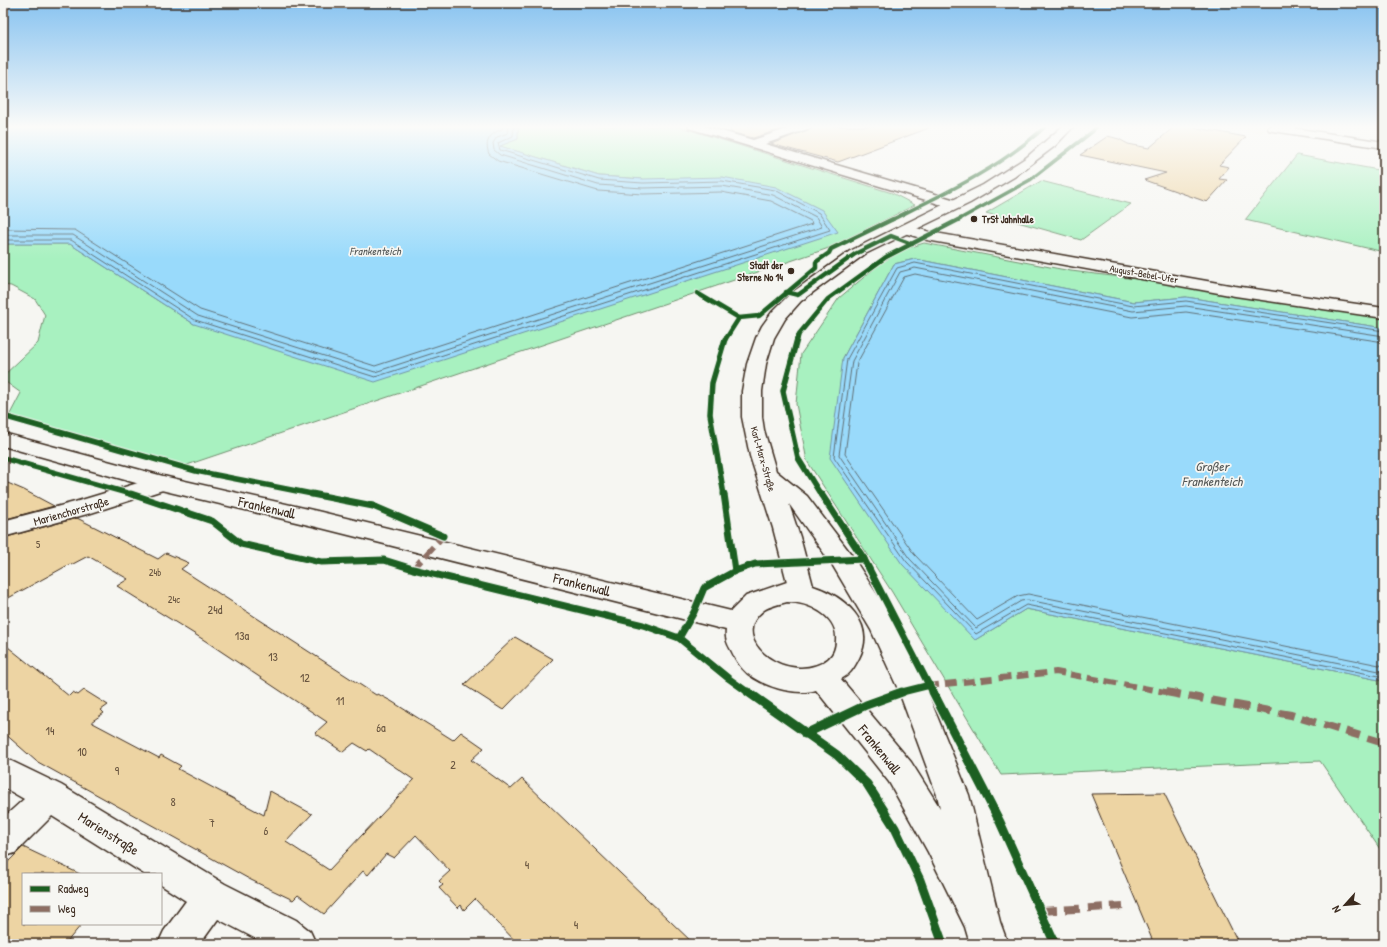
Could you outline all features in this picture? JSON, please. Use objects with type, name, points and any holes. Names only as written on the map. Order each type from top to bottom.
[{"type":"street","points":[[841,170],[954,204]]},
{"type":"street","name":"Karl-Marx-Straße","points":[[802,593],[782,518],[765,473],[754,432],[752,416],[752,384],[764,342],[777,317],[808,288],[856,254],[983,190],[1018,170]]},
{"type":"street","name":"August-Bebel-Ufer","points":[[906,229],[927,236],[1235,290],[1384,313]]},
{"type":"street","name":"Frankenwall","points":[[3,440],[161,483],[317,519],[739,623]]},
{"type":"street","points":[[765,473],[799,500],[842,560],[883,627],[912,689],[953,795],[985,933]]},
{"type":"street","name":"Marienchorstraße","points":[[3,529],[51,518],[131,494],[161,483]]},
{"type":"street","points":[[786,592],[802,593],[821,599],[836,609],[847,623],[851,639],[848,654],[838,667],[822,676],[797,679],[785,678],[767,673],[753,663],[743,650],[738,636],[739,623],[745,610],[755,601],[786,592]]},
{"type":"street","name":"Frankenwall","points":[[822,676],[900,772],[940,840],[985,933]]},
{"type":"street","name":"Marienstraße","points":[[3,771],[50,796],[212,897],[283,934],[297,944]]},
{"type":"street","points":[[3,841],[50,796]]},
{"type":"street","points":[[177,944],[212,897]]},
{"type":"green space","points":[[580,170],[819,170],[892,193],[915,205],[826,249],[181,467],[8,418],[21,393],[3,380],[3,376],[38,343],[45,315],[35,299],[11,286],[3,285],[3,244],[70,244],[194,324],[643,179],[599,176]]},
{"type":"green space","points":[[1285,170],[1384,171],[1384,252],[1245,220]]},
{"type":"green space","points":[[1041,181],[1131,204],[1081,240],[986,213]]},
{"type":"green space","points":[[924,243],[1071,271],[1235,291],[1384,313],[1384,328],[1186,297],[1134,302],[915,259],[894,264],[843,358],[975,640],[1026,609],[1384,681],[1384,855],[1320,761],[1001,775],[892,592],[807,461],[796,404],[801,354],[839,298],[881,263],[905,249]]},
{"type":"water","name":"Frankenteich","points":[[3,170],[580,170],[599,176],[643,179],[722,177],[776,187],[822,210],[838,232],[375,382],[194,324],[70,244],[3,244]]},
{"type":"water","name":"Großer Frankenteich","points":[[915,259],[1134,302],[1186,297],[1384,328],[1384,681],[1026,609],[975,640],[902,564],[830,458],[843,358],[894,264]]},
{"type":"building","points":[[1153,170],[1226,170],[1219,179],[1227,180],[1207,202],[1144,180],[1166,173]]},
{"type":"building","points":[[3,481],[54,506],[6,519],[7,516],[3,514]]},
{"type":"building","points":[[77,518],[158,559],[166,553],[189,563],[181,569],[376,695],[378,694],[391,701],[453,740],[461,732],[484,748],[471,760],[511,789],[522,779],[694,944],[518,944],[475,899],[464,910],[461,905],[458,908],[439,888],[443,885],[439,881],[450,871],[416,835],[394,858],[386,854],[368,875],[363,871],[324,914],[298,895],[293,900],[251,880],[36,761],[3,732],[3,643],[69,696],[73,692],[78,695],[84,690],[108,705],[101,710],[104,713],[91,722],[159,758],[161,755],[181,766],[178,769],[264,815],[270,791],[312,814],[286,842],[329,870],[414,780],[369,749],[367,751],[354,743],[343,752],[315,733],[327,722],[204,640],[117,586],[128,579],[88,556],[71,565],[70,564],[3,601],[3,538]]},
{"type":"building","points":[[515,637],[553,659],[503,710],[464,685]]},
{"type":"building","points":[[1164,793],[1239,944],[1154,944],[1091,794]]},
{"type":"building","points":[[23,847],[78,873],[22,873],[22,925],[81,925],[65,944],[3,944],[3,867]]},
{"type":"marked path","points":[[413,569],[443,536],[440,535]]},
{"type":"marked path","points":[[927,686],[1056,672],[1291,715],[1384,743]]},
{"type":"marked path","points":[[1042,911],[1123,906]]},
{"type":"cycle path","points":[[697,293],[739,318],[759,316],[816,268],[816,262],[829,253],[831,249],[955,189],[988,170]]},
{"type":"cycle path","points":[[1043,170],[1030,180],[984,207],[886,257],[828,299],[799,334],[783,391],[798,458],[864,559],[1000,822],[1055,944]]},
{"type":"cycle path","points":[[786,292],[798,295],[855,254],[891,236],[912,244]]},
{"type":"cycle path","points":[[735,571],[731,536],[710,414],[712,383],[726,337],[739,318]]},
{"type":"cycle path","points":[[3,416],[196,471],[373,506],[443,536]]},
{"type":"cycle path","points":[[3,458],[131,494],[212,521],[241,544],[321,562],[384,560],[413,569],[643,625],[679,638],[728,678],[837,755],[867,784],[895,828],[920,880],[943,944]]},
{"type":"cycle path","points":[[679,638],[694,612],[704,588],[735,571],[755,564],[864,559]]},
{"type":"cycle path","points":[[805,734],[882,699],[898,693],[930,685]]},
{"type":"place","name":"TrSt Jahnhalle","points":[[974,219]]},
{"type":"place","name":"Stadt der Sterne No 14","points":[[791,271]]}]
